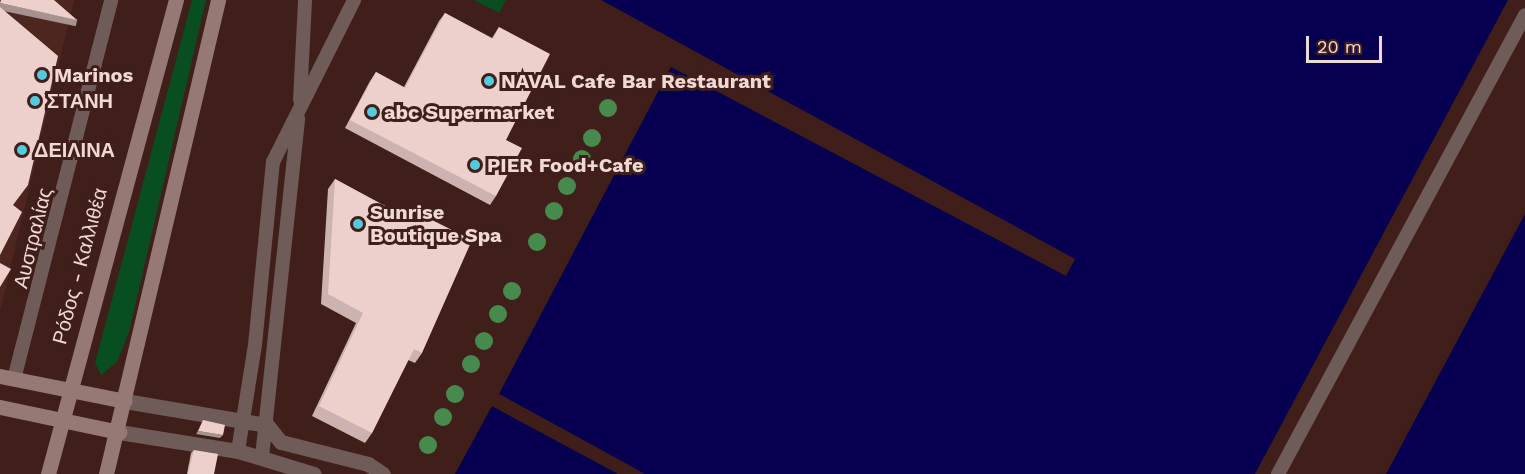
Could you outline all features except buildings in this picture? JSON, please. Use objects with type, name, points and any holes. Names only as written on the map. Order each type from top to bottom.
[{"type":"main road","name":"Ρόδος - Καλλιθέα","points":[[48,474],[176,0]]},
{"type":"main road","points":[[106,474],[119,432],[218,0]]},
{"type":"main road","points":[[7,377],[69,392],[125,401]]},
{"type":"main road","points":[[0,407],[119,432]]},
{"type":"street","points":[[125,401],[267,425],[281,442],[368,464],[383,474]]},
{"type":"street","points":[[119,432],[238,451],[314,474]]},
{"type":"lane","name":"Αυστραλίας","points":[[7,377],[111,0]]},
{"type":"lane","points":[[262,457],[300,104],[305,0]]},
{"type":"lane","points":[[238,451],[273,162],[354,0]]},
{"type":"lane","points":[[1278,474],[1525,15]]},
{"type":"shaded area","points":[[0,0],[74,0],[0,311]]},
{"type":"shaded area","points":[[601,0],[1508,0],[1255,474],[645,474],[499,394],[671,67],[1066,276],[1075,259]]},
{"type":"shaded area","points":[[1525,214],[1525,474],[1386,474]]},
{"type":"shaded area","points":[[492,406],[618,474],[455,474]]},
{"type":"green space","points":[[192,0],[206,0],[129,332],[117,362],[101,375],[95,363]]},
{"type":"green space","points":[[474,0],[506,0],[499,13]]},
{"type":"pier","points":[[1525,211],[1386,474],[1383,474],[1522,213]]},
{"type":"pier","points":[[499,394],[645,474],[497,397]]},
{"type":"pier","points":[[494,404],[620,471],[621,474],[492,406]]},
{"type":"place","name":"Marinos","points":[[42,75]]},
{"type":"place","name":"NAVAL Cafe Bar Restaurant","points":[[489,81]]},
{"type":"place","name":"ΣΤΑΝΗ","points":[[35,101]]},
{"type":"place","name":"abc Supermarket","points":[[372,112]]},
{"type":"place","name":"ΔΕΙΛΙΝΑ","points":[[22,150]]},
{"type":"place","name":"PIER Food+Cafe","points":[[475,165]]},
{"type":"place","name":"Sunrise Boutique Spa","points":[[358,224]]}]
